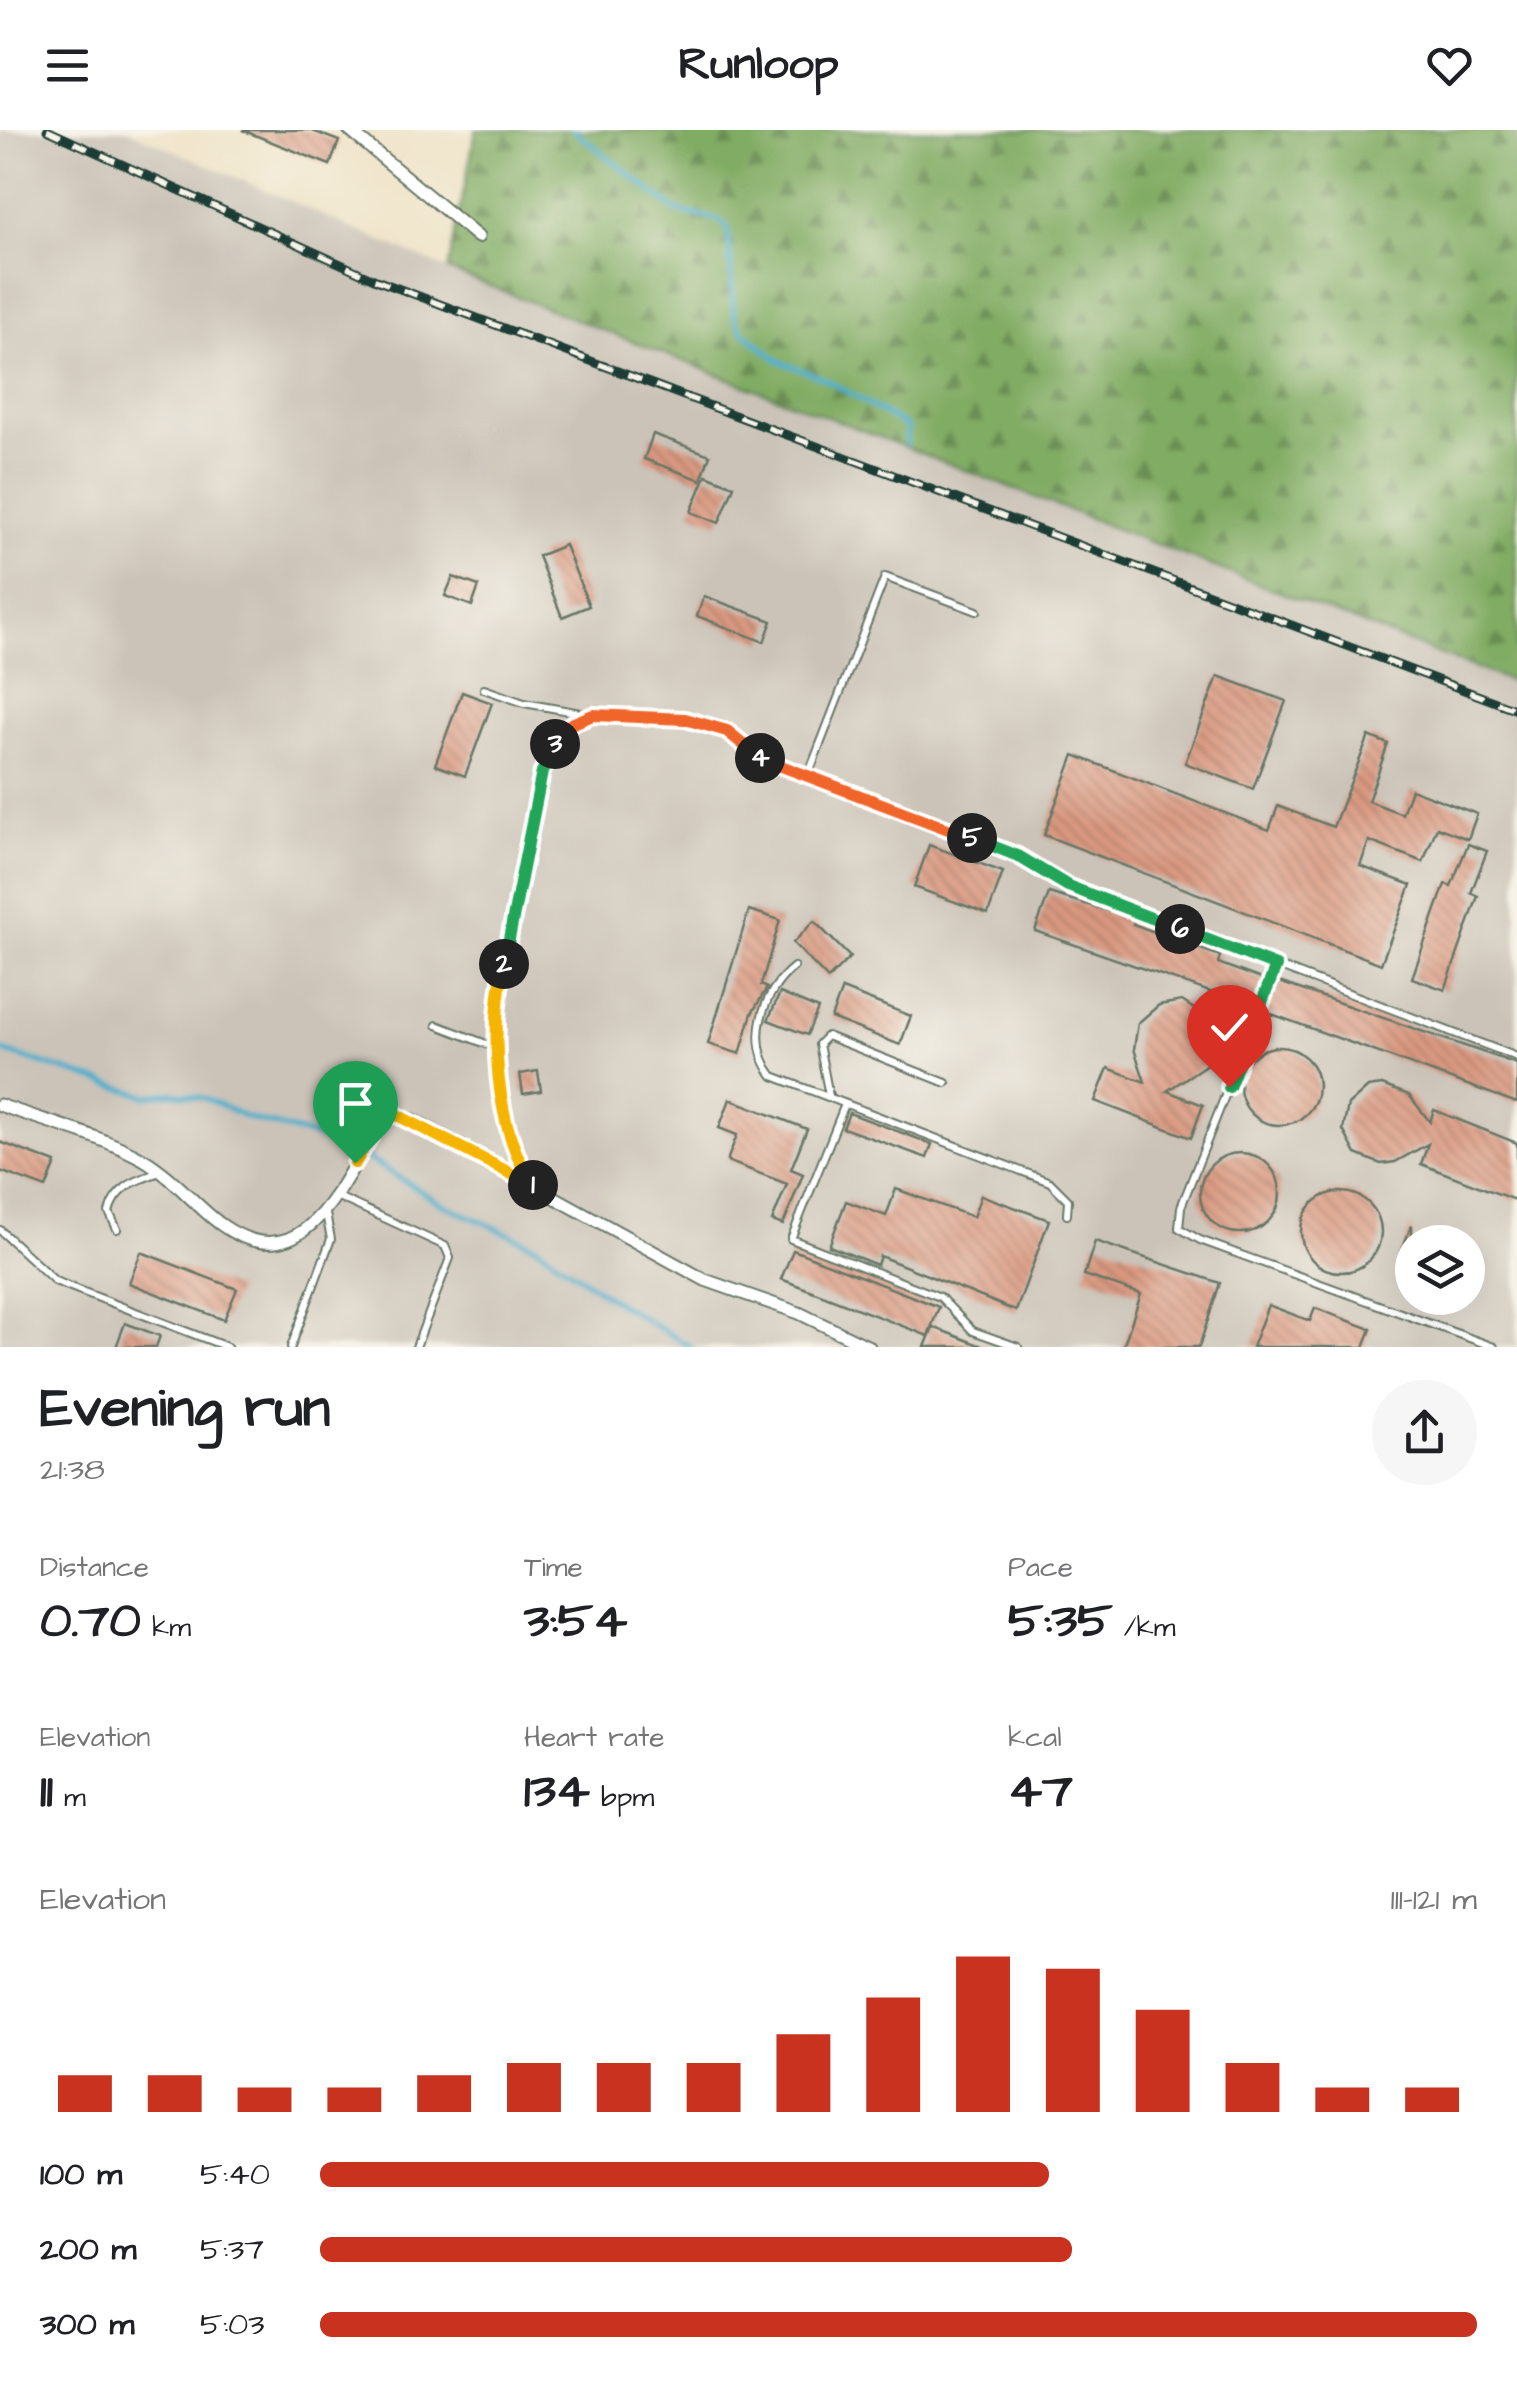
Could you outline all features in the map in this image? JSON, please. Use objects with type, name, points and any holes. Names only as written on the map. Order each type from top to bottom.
[{"type":"street","points":[[349,130],[478,237]]},
{"type":"street","points":[[0,1104],[126,1152],[162,1172],[221,1224],[254,1242],[280,1242],[304,1232],[326,1214],[381,1119],[395,1114],[705,1280],[799,1313],[869,1347]]},
{"type":"lane","points":[[807,778],[884,577],[977,611]]},
{"type":"lane","points":[[484,689],[524,703],[593,715],[708,722],[772,766],[1018,856],[1068,886],[1517,1056]]},
{"type":"lane","points":[[535,1187],[513,1146],[499,1049],[500,983],[542,772],[571,724],[593,715]]},
{"type":"lane","points":[[794,966],[771,992],[762,1012],[760,1052],[773,1076],[1050,1182],[1068,1200],[1067,1214]]},
{"type":"lane","points":[[1276,966],[1181,1207],[1180,1228],[1200,1240],[1494,1347]]},
{"type":"lane","points":[[437,1025],[499,1049]]},
{"type":"lane","points":[[829,1097],[819,1044],[826,1036],[946,1082]]},
{"type":"lane","points":[[845,1104],[791,1238],[940,1298],[973,1330],[1018,1347]]},
{"type":"lane","points":[[118,1228],[110,1212],[116,1195],[134,1180],[162,1172]]},
{"type":"lane","points":[[336,1196],[445,1246],[450,1258],[416,1347]]},
{"type":"lane","points":[[291,1347],[331,1239],[326,1214]]},
{"type":"lane","points":[[0,1230],[55,1280],[227,1347]]},
{"type":"shaded area","points":[[0,130],[127,130],[448,270],[1517,684],[1517,1347],[0,1347]]},
{"type":"green space","points":[[476,130],[1517,130],[1517,684],[448,270]]},
{"type":"building","points":[[242,130],[310,130],[339,141],[330,165]]},
{"type":"building","points":[[653,434],[710,455],[701,480],[644,459]]},
{"type":"building","points":[[706,475],[734,486],[719,523],[691,512]]},
{"type":"building","points":[[565,545],[589,606],[562,617],[538,556]]},
{"type":"building","points":[[453,577],[479,586],[472,606],[445,596]]},
{"type":"building","points":[[704,596],[772,621],[764,642],[697,616]]},
{"type":"building","points":[[1218,676],[1286,701],[1253,789],[1185,763]]},
{"type":"building","points":[[462,692],[492,703],[465,776],[435,765]]},
{"type":"building","points":[[1369,736],[1388,744],[1368,801],[1402,814],[1411,789],[1477,814],[1468,839],[1437,827],[1423,862],[1369,841],[1360,866],[1411,885],[1381,964],[1044,835],[1074,755],[1269,830],[1278,806],[1333,827]]},
{"type":"building","points":[[1468,844],[1487,851],[1471,893],[1478,896],[1445,990],[1412,978],[1445,884],[1451,886]]},
{"type":"building","points":[[929,845],[1003,872],[988,914],[914,887]]},
{"type":"building","points":[[1049,893],[1135,919],[1133,924],[1220,956],[1218,963],[1264,980],[1253,1007],[1035,931]]},
{"type":"building","points":[[749,910],[780,920],[761,985],[767,988],[752,1013],[740,1054],[708,1044]]},
{"type":"building","points":[[814,921],[850,957],[828,979],[793,943]]},
{"type":"building","points":[[1279,982],[1517,1064],[1517,1103],[1266,1012]]},
{"type":"building","points":[[842,989],[911,1016],[900,1045],[831,1018]]},
{"type":"building","points":[[780,993],[818,1009],[807,1035],[768,1020]]},
{"type":"building","points":[[1182,1001],[1200,1013],[1213,1037],[1207,1064],[1167,1091],[1203,1105],[1191,1138],[1095,1101],[1108,1068],[1145,1082],[1134,1049],[1138,1023],[1159,1005]]},
{"type":"building","points":[[1271,1047],[1287,1047],[1312,1064],[1318,1086],[1312,1108],[1301,1119],[1287,1125],[1271,1125],[1246,1108],[1240,1094],[1240,1078],[1257,1053]]},
{"type":"building","points":[[538,1071],[541,1091],[523,1094],[520,1074]]},
{"type":"building","points":[[1382,1085],[1409,1095],[1430,1122],[1434,1110],[1517,1143],[1517,1201],[1421,1164],[1428,1144],[1395,1162],[1381,1164],[1356,1154],[1343,1130],[1348,1105],[1368,1087]]},
{"type":"building","points":[[730,1099],[807,1129],[791,1169],[803,1174],[783,1225],[772,1221],[787,1184],[727,1161],[737,1135],[719,1128]]},
{"type":"building","points":[[849,1113],[932,1144],[927,1158],[843,1128]]},
{"type":"building","points":[[0,1142],[56,1163],[46,1188],[0,1171]]},
{"type":"building","points":[[1240,1153],[1255,1156],[1268,1165],[1277,1178],[1277,1208],[1268,1221],[1255,1230],[1240,1233],[1225,1230],[1212,1221],[1203,1208],[1200,1193],[1203,1178],[1212,1165],[1225,1156]]},
{"type":"building","points":[[896,1189],[973,1217],[981,1195],[1049,1220],[1016,1311],[880,1256],[877,1265],[829,1246],[846,1201],[886,1216]]},
{"type":"building","points":[[1341,1192],[1356,1195],[1369,1204],[1378,1217],[1378,1247],[1369,1260],[1356,1269],[1341,1272],[1326,1269],[1313,1260],[1304,1247],[1301,1232],[1304,1217],[1313,1204],[1326,1195]]},
{"type":"building","points":[[1095,1241],[1220,1283],[1199,1347],[1123,1347],[1141,1294],[1084,1275]]},
{"type":"building","points":[[793,1250],[939,1307],[928,1336],[781,1279]]},
{"type":"building","points":[[141,1252],[237,1289],[224,1320],[129,1283]]},
{"type":"building","points":[[1268,1305],[1310,1321],[1315,1308],[1371,1329],[1364,1347],[1252,1347]]},
{"type":"building","points":[[125,1323],[160,1336],[156,1347],[116,1347]]},
{"type":"building","points":[[933,1327],[982,1346],[982,1347],[925,1347]]},
{"type":"waterway","points":[[573,130],[675,210],[719,220],[728,228],[734,316],[741,330],[779,361],[827,380],[907,427],[906,445]]},
{"type":"waterway","points":[[0,1050],[146,1096],[173,1093],[204,1098],[248,1118],[346,1145],[440,1203],[538,1247],[608,1297],[691,1347]]},
{"type":"railway","points":[[47,130],[376,280],[1517,710]]},
{"type":"route","points":[[355,1163],[381,1119],[395,1114],[414,1120],[535,1187],[513,1146],[502,1097],[500,983],[542,772],[553,746],[571,724],[593,715],[708,722],[727,731],[772,766],[1018,856],[1068,886],[1276,966],[1229,1087]]}]
